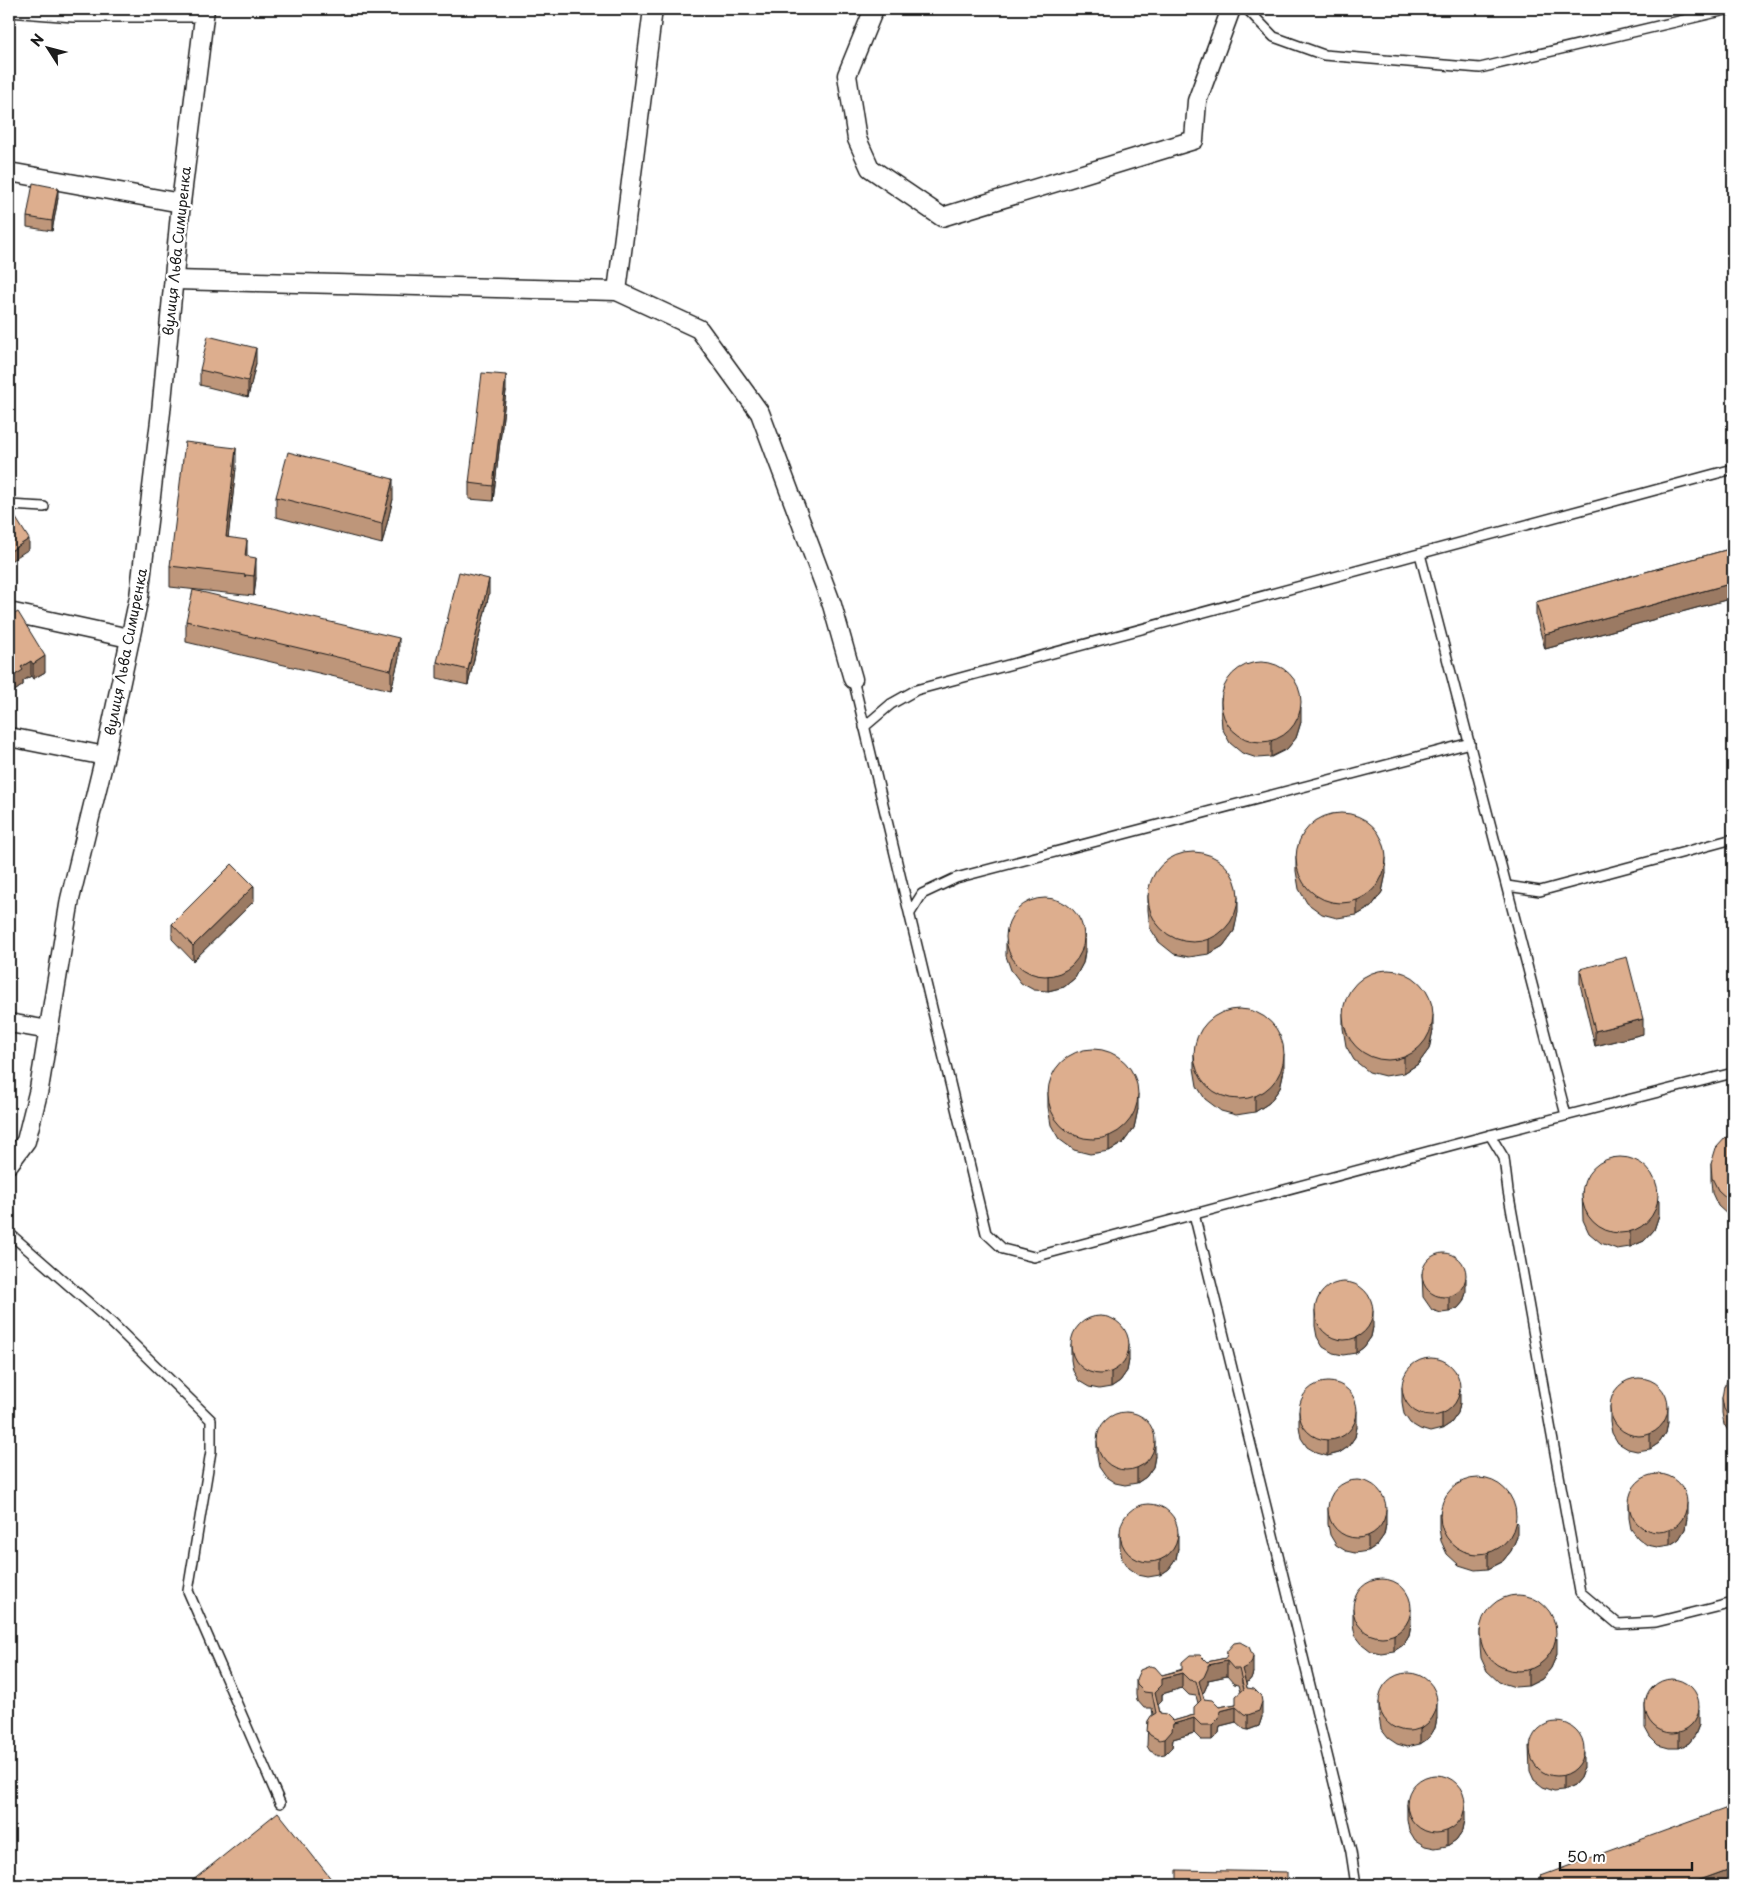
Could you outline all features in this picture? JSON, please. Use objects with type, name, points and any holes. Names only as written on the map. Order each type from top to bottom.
[{"type":"street","points":[[616,291],[653,9]]},
{"type":"street","points":[[874,9],[848,75],[857,139],[870,168],[942,217],[1194,140],[1197,101],[1231,9]]},
{"type":"street","name":"вулиця Льва Симиренка","points":[[9,1164],[26,1141],[39,1089],[70,899],[106,756],[140,587],[181,203],[204,13]]},
{"type":"street","points":[[9,172],[181,203]]},
{"type":"street","points":[[174,280],[616,291],[699,329],[760,413],[832,605],[853,679]]},
{"type":"street","points":[[9,612],[129,638]]},
{"type":"street","points":[[9,737],[106,756]]},
{"type":"street","points":[[9,1023],[49,1030]]},
{"type":"lane","points":[[1247,9],[1274,37],[1324,55],[1480,68],[1730,9]]},
{"type":"lane","points":[[9,12],[73,17],[204,13]]},
{"type":"lane","points":[[864,727],[891,704],[916,690],[1733,470]]},
{"type":"lane","points":[[9,505],[44,507]]},
{"type":"lane","points":[[1420,554],[1566,1115]]},
{"type":"lane","points":[[853,679],[986,1233],[1003,1249],[1034,1257],[1490,1135],[1733,1073]]},
{"type":"lane","points":[[910,913],[922,894],[956,878],[1470,743]]},
{"type":"lane","points":[[1507,886],[1540,891],[1733,839]]},
{"type":"lane","points":[[1490,1135],[1504,1158],[1580,1592],[1618,1624],[1656,1622],[1733,1603]]},
{"type":"lane","points":[[1194,1214],[1351,1852],[1356,1885]]},
{"type":"lane","points":[[9,1232],[113,1324],[211,1420],[211,1451],[188,1591],[280,1803]]},
{"type":"building","points":[[33,183],[58,188],[52,221],[27,217]]},
{"type":"building","points":[[208,336],[256,348],[248,381],[200,370]]},
{"type":"building","points":[[482,373],[506,375],[493,486],[469,483]]},
{"type":"building","points":[[185,442],[236,448],[226,537],[247,540],[245,556],[256,558],[254,576],[170,566]]},
{"type":"building","points":[[288,452],[393,479],[382,524],[276,497]]},
{"type":"building","points":[[14,515],[29,539],[9,552],[9,519]]},
{"type":"building","points":[[1733,548],[1733,583],[1545,634],[1536,602]]},
{"type":"building","points":[[459,572],[489,579],[468,670],[437,662]]},
{"type":"building","points":[[193,590],[399,638],[391,670],[186,621]]},
{"type":"building","points":[[18,612],[45,656],[33,664],[31,661],[21,667],[23,670],[9,679],[9,617]]},
{"type":"building","points":[[1261,662],[1276,665],[1289,674],[1298,687],[1301,702],[1298,717],[1289,730],[1276,739],[1261,742],[1246,739],[1233,730],[1224,717],[1221,702],[1224,687],[1233,674],[1246,665]]},
{"type":"building","points":[[1341,813],[1358,817],[1373,826],[1382,841],[1386,858],[1382,875],[1373,890],[1358,899],[1341,903],[1324,899],[1309,890],[1300,875],[1296,858],[1300,841],[1309,826],[1324,817]]},
{"type":"building","points":[[1193,852],[1210,856],[1225,865],[1234,880],[1238,897],[1234,914],[1225,929],[1210,938],[1193,942],[1176,938],[1161,929],[1152,914],[1148,897],[1152,880],[1161,865],[1176,856]]},
{"type":"building","points":[[232,864],[254,886],[193,946],[172,924]]},
{"type":"building","points":[[1045,898],[1060,901],[1073,909],[1081,922],[1084,937],[1081,952],[1073,965],[1060,973],[1045,976],[1030,973],[1017,965],[1009,952],[1006,937],[1009,922],[1017,909],[1030,901]]},
{"type":"building","points":[[1627,957],[1643,1019],[1595,1031],[1580,969]]},
{"type":"building","points":[[1388,970],[1405,974],[1420,983],[1429,998],[1433,1015],[1429,1032],[1420,1047],[1405,1056],[1388,1060],[1371,1056],[1356,1047],[1347,1032],[1343,1015],[1347,998],[1356,983],[1371,974]]},
{"type":"building","points":[[1239,1009],[1248,1010],[1264,1017],[1276,1029],[1283,1045],[1283,1063],[1276,1079],[1264,1091],[1248,1098],[1239,1099],[1230,1098],[1214,1091],[1202,1079],[1195,1063],[1194,1054],[1195,1045],[1202,1029],[1214,1017],[1230,1010]]},
{"type":"building","points":[[1093,1049],[1110,1053],[1125,1062],[1134,1077],[1138,1094],[1134,1111],[1125,1126],[1110,1135],[1093,1139],[1076,1135],[1061,1126],[1052,1111],[1048,1094],[1052,1077],[1061,1062],[1076,1053]]},
{"type":"building","points":[[1733,1133],[1733,1202],[1718,1190],[1712,1178],[1711,1164],[1716,1148],[1726,1137]]},
{"type":"building","points":[[1613,1157],[1627,1157],[1641,1163],[1652,1174],[1658,1188],[1655,1210],[1647,1222],[1627,1233],[1613,1233],[1599,1227],[1588,1216],[1582,1202],[1582,1188],[1588,1174],[1599,1163]]},
{"type":"building","points":[[1444,1253],[1456,1257],[1462,1263],[1466,1275],[1462,1287],[1456,1293],[1444,1297],[1432,1293],[1426,1287],[1422,1275],[1426,1263],[1432,1257]]},
{"type":"building","points":[[1344,1282],[1355,1284],[1368,1295],[1373,1311],[1371,1322],[1360,1335],[1344,1340],[1333,1338],[1320,1327],[1315,1311],[1317,1300],[1328,1287]]},
{"type":"building","points":[[1100,1316],[1111,1318],[1124,1329],[1129,1345],[1127,1356],[1116,1369],[1100,1374],[1089,1372],[1076,1361],[1071,1345],[1073,1334],[1084,1321]]},
{"type":"building","points":[[1431,1358],[1442,1360],[1455,1371],[1460,1387],[1458,1398],[1447,1411],[1431,1416],[1420,1414],[1407,1403],[1402,1387],[1404,1376],[1415,1363]]},
{"type":"building","points":[[1733,1375],[1733,1420],[1724,1409],[1722,1398],[1724,1386]]},
{"type":"building","points":[[1639,1378],[1650,1380],[1663,1391],[1668,1407],[1666,1418],[1655,1431],[1639,1436],[1628,1434],[1615,1423],[1610,1407],[1612,1396],[1623,1383]]},
{"type":"building","points":[[1328,1382],[1339,1384],[1352,1395],[1357,1411],[1355,1422],[1344,1435],[1328,1440],[1317,1438],[1304,1427],[1299,1411],[1301,1400],[1312,1387]]},
{"type":"building","points":[[1126,1412],[1137,1414],[1150,1425],[1155,1441],[1153,1452],[1142,1465],[1126,1470],[1115,1468],[1102,1457],[1097,1441],[1099,1430],[1110,1417]]},
{"type":"building","points":[[1658,1474],[1669,1476],[1682,1487],[1687,1503],[1685,1514],[1674,1527],[1658,1532],[1647,1530],[1634,1519],[1629,1503],[1631,1492],[1642,1479]]},
{"type":"building","points":[[1471,1478],[1485,1478],[1499,1484],[1510,1495],[1516,1509],[1513,1531],[1505,1543],[1485,1554],[1471,1554],[1457,1548],[1446,1537],[1440,1523],[1440,1509],[1446,1495],[1457,1484]]},
{"type":"building","points":[[1357,1480],[1368,1482],[1381,1493],[1386,1509],[1384,1520],[1373,1533],[1357,1538],[1346,1536],[1333,1525],[1328,1509],[1330,1498],[1341,1485]]},
{"type":"building","points":[[1149,1504],[1160,1506],[1173,1517],[1178,1533],[1176,1544],[1165,1557],[1149,1562],[1138,1560],[1125,1549],[1120,1533],[1122,1522],[1133,1509]]},
{"type":"building","points":[[1382,1579],[1393,1581],[1406,1592],[1411,1608],[1409,1619],[1398,1632],[1382,1637],[1371,1635],[1358,1624],[1353,1608],[1355,1597],[1366,1584]]},
{"type":"building","points":[[1511,1595],[1525,1595],[1539,1601],[1550,1612],[1556,1626],[1553,1648],[1545,1660],[1525,1671],[1511,1671],[1497,1665],[1486,1654],[1480,1640],[1480,1626],[1486,1612],[1497,1601]]},
{"type":"building","points":[[1240,1642],[1249,1647],[1253,1656],[1249,1665],[1242,1669],[1247,1688],[1254,1689],[1261,1696],[1262,1702],[1259,1711],[1248,1715],[1236,1707],[1220,1711],[1219,1718],[1212,1725],[1201,1725],[1194,1718],[1173,1724],[1172,1731],[1165,1739],[1159,1740],[1150,1735],[1147,1731],[1148,1721],[1156,1713],[1152,1693],[1144,1692],[1137,1685],[1136,1679],[1140,1670],[1150,1666],[1155,1667],[1162,1675],[1182,1670],[1182,1662],[1190,1655],[1200,1655],[1207,1662],[1226,1658],[1227,1651],[1234,1643]],"holes":[[[1227,1661],[1234,1669],[1239,1669],[1244,1689],[1236,1696],[1236,1704],[1219,1707],[1212,1700],[1204,1699],[1199,1681],[1204,1677],[1208,1665]],[[1182,1673],[1189,1680],[1196,1681],[1201,1700],[1194,1707],[1194,1715],[1173,1721],[1166,1714],[1160,1713],[1155,1692],[1162,1685],[1162,1678]]]},
{"type":"building","points":[[1408,1673],[1419,1675],[1432,1686],[1437,1702],[1435,1713],[1424,1726],[1408,1731],[1397,1729],[1384,1718],[1379,1702],[1381,1691],[1392,1678]]},
{"type":"building","points":[[1672,1679],[1682,1681],[1691,1687],[1697,1696],[1699,1706],[1697,1716],[1691,1725],[1682,1731],[1672,1733],[1662,1731],[1653,1725],[1647,1716],[1645,1706],[1647,1696],[1653,1687],[1662,1681]]},
{"type":"building","points":[[1557,1722],[1567,1724],[1576,1730],[1582,1739],[1584,1749],[1582,1759],[1576,1768],[1567,1774],[1557,1776],[1547,1774],[1538,1768],[1532,1759],[1530,1749],[1532,1739],[1538,1730],[1547,1724]]},
{"type":"building","points":[[1436,1775],[1447,1777],[1460,1788],[1465,1804],[1463,1815],[1452,1828],[1436,1833],[1425,1831],[1412,1820],[1407,1804],[1409,1793],[1420,1780]]},
{"type":"building","points":[[1733,1806],[1733,1868],[1686,1885],[1544,1885],[1541,1876]]},
{"type":"building","points":[[278,1812],[336,1885],[187,1885]]},
{"type":"building","points":[[1177,1870],[1287,1872],[1287,1885],[1177,1885]]}]
